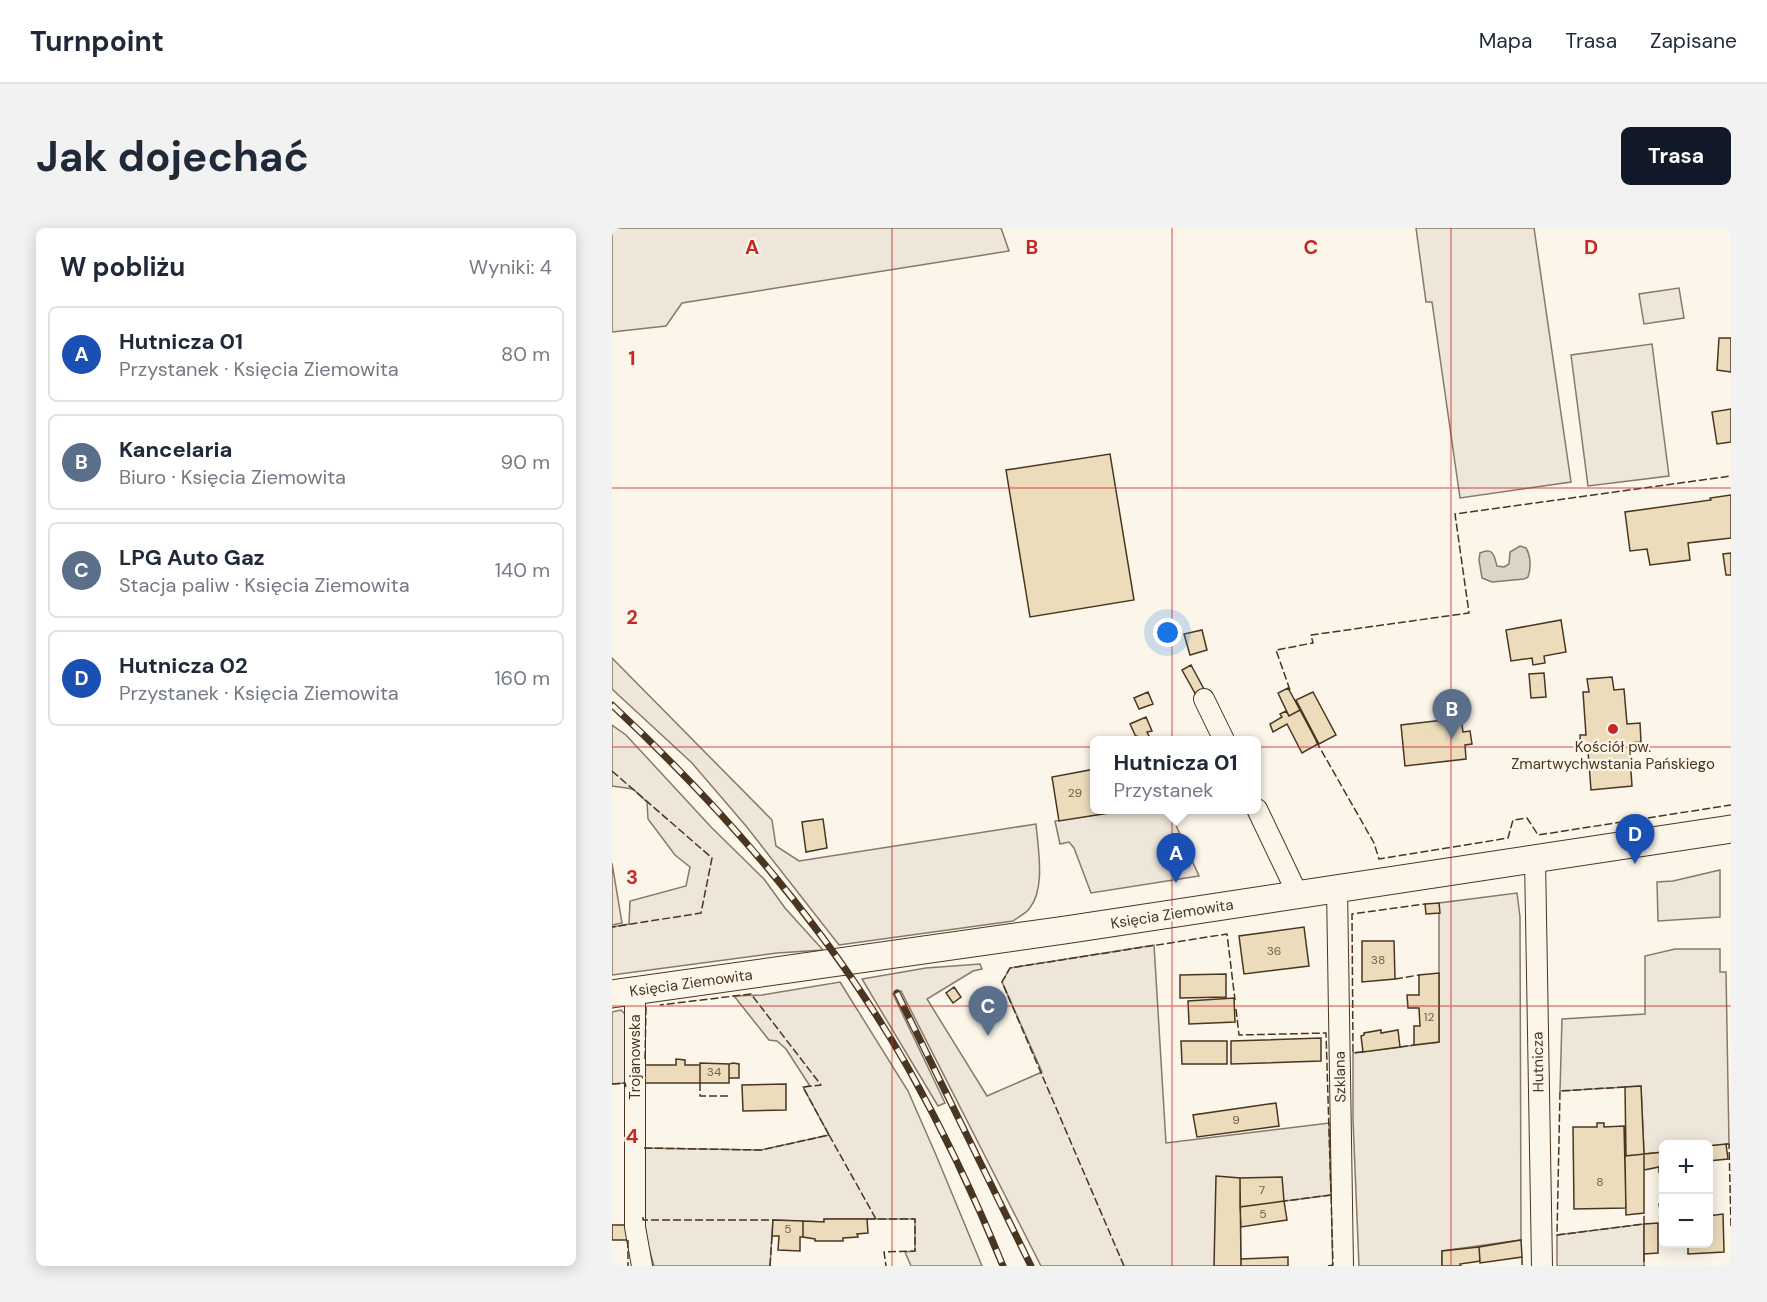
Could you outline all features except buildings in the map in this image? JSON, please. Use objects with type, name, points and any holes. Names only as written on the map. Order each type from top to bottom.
[{"type":"street","points":[[1204,699],[1222,736]]},
{"type":"street","points":[[1259,814],[1299,895]]},
{"type":"street","name":"Księcia Ziemowita","points":[[624,993],[858,961],[1731,829]]},
{"type":"street","name":"Hutnicza","points":[[1535,858],[1542,1266]]},
{"type":"street","name":"Szklana","points":[[1337,888],[1343,1266]]},
{"type":"street","name":"Trojanowska","points":[[624,993],[635,1227],[642,1266]]},
{"type":"shaded area","points":[[612,228],[1001,228],[1009,251],[682,303],[666,326],[612,332]]},
{"type":"shaded area","points":[[1416,228],[1534,228],[1571,482],[1460,498],[1432,302],[1426,302]]},
{"type":"shaded area","points":[[1679,288],[1684,318],[1644,324],[1639,294]]},
{"type":"shaded area","points":[[1652,344],[1669,476],[1588,486],[1571,355]]},
{"type":"shaded area","points":[[1520,546],[1526,548],[1529,555],[1528,577],[1492,582],[1482,578],[1480,553],[1491,552],[1497,566],[1504,567],[1509,564],[1510,552]]},
{"type":"shaded area","points":[[612,658],[772,820],[776,846],[799,861],[1036,824],[1040,868],[1038,891],[1034,901],[1027,911],[1013,921],[839,945],[746,826],[692,763],[612,689]]},
{"type":"shaded area","points":[[612,725],[626,735],[712,828],[764,879],[785,908],[823,950],[777,953],[612,975],[612,927],[629,924],[630,901],[686,886],[690,867],[675,855],[648,819],[647,802],[633,789],[612,786]]},
{"type":"shaded area","points":[[1101,814],[1171,814],[1199,876],[1091,893],[1074,848],[1069,842],[1060,844],[1055,821]]},
{"type":"shaded area","points":[[612,863],[622,923],[612,925]]},
{"type":"shaded area","points":[[1720,870],[1720,917],[1658,921],[1657,882],[1673,881]]},
{"type":"shaded area","points":[[1517,893],[1520,917],[1521,1240],[1442,1251],[1442,1266],[1359,1266],[1353,1120],[1353,1053],[1439,1042],[1439,903]]},
{"type":"shaded area","points":[[1154,945],[1166,1143],[1329,1123],[1331,1195],[1240,1207],[1241,1266],[1041,1266],[901,991],[893,994],[945,1103],[938,1106],[862,979],[926,968],[980,964],[982,969],[973,971],[927,999],[987,1096],[1042,1072],[1002,982],[1010,968]]},
{"type":"shaded area","points":[[1675,949],[1720,949],[1720,972],[1726,972],[1729,1144],[1713,1146],[1713,1140],[1659,1140],[1659,1152],[1644,1154],[1641,1086],[1560,1091],[1562,1019],[1645,1014],[1645,956]]},
{"type":"shaded area","points":[[840,982],[908,1091],[982,1266],[911,1266],[905,1252],[915,1251],[915,1219],[824,1219],[824,1222],[773,1220],[770,1266],[654,1266],[643,1220],[644,1148],[761,1150],[829,1135],[803,1087],[810,1086],[786,1049],[777,1041],[769,1040],[734,996],[762,995]]},
{"type":"shaded area","points":[[621,1010],[626,1015],[625,1083],[612,1084],[612,1012]]},
{"type":"shaded area","points":[[1644,1224],[1644,1266],[1557,1266],[1557,1235]]},
{"type":"railway","points":[[612,705],[654,745],[735,830],[773,874],[844,967],[877,1016],[920,1090],[958,1164],[1003,1266]]},
{"type":"railway","points":[[897,993],[1031,1266]]},
{"type":"fence","points":[[1290,690],[1276,650],[1313,643],[1311,635],[1469,613],[1455,514],[1731,476]]},
{"type":"fence","points":[[1316,741],[1374,843],[1379,859],[1508,838],[1513,820],[1527,818],[1538,835],[1731,805]]},
{"type":"fence","points":[[612,771],[712,858],[701,913],[612,927]]},
{"type":"fence","points":[[1363,1052],[1353,1053],[1352,914],[1425,904]]},
{"type":"fence","points":[[1124,1266],[1002,982],[1010,968],[1227,934],[1235,1000]]},
{"type":"fence","points":[[1395,979],[1419,975]]},
{"type":"fence","points":[[644,1148],[761,1150],[829,1135],[803,1087],[821,1085],[751,994],[660,1005]]},
{"type":"fence","points":[[645,1059],[646,1007]]},
{"type":"fence","points":[[1236,1009],[1239,1035],[1326,1033],[1331,1195],[1284,1201]]},
{"type":"fence","points":[[1400,1047],[1414,1045]]},
{"type":"fence","points":[[612,1084],[625,1083],[626,1087]]},
{"type":"fence","points":[[700,1083],[700,1096],[729,1096]]},
{"type":"fence","points":[[1625,1087],[1560,1091],[1557,1235],[1644,1224],[1644,1213]]},
{"type":"fence","points":[[829,1135],[876,1219]]},
{"type":"fence","points":[[1726,1144],[1729,1144],[1731,1227]]},
{"type":"fence","points":[[1328,1266],[1333,1265],[1331,1195]]},
{"type":"fence","points":[[643,1217],[643,1220],[773,1220]]},
{"type":"fence","points":[[867,1219],[915,1219],[915,1251],[884,1252],[886,1266]]},
{"type":"fence","points":[[770,1266],[772,1236]]},
{"type":"fence","points":[[628,1240],[628,1266]]},
{"type":"fence","points":[[1644,1254],[1644,1266]]},
{"type":"fence","points":[[1522,1257],[1522,1266]]},
{"type":"place","name":"Kościół pw. Zmartwychwstania Pańskiego","points":[[1613,729]]},
{"type":"place","name":"Kancelaria","points":[[1452,739]]},
{"type":"place","name":"Hutnicza 02","points":[[1635,864]]},
{"type":"place","name":"Hutnicza 01","points":[[1176,883]]},
{"type":"place","name":"LPG Auto Gaz","points":[[988,1036]]}]
